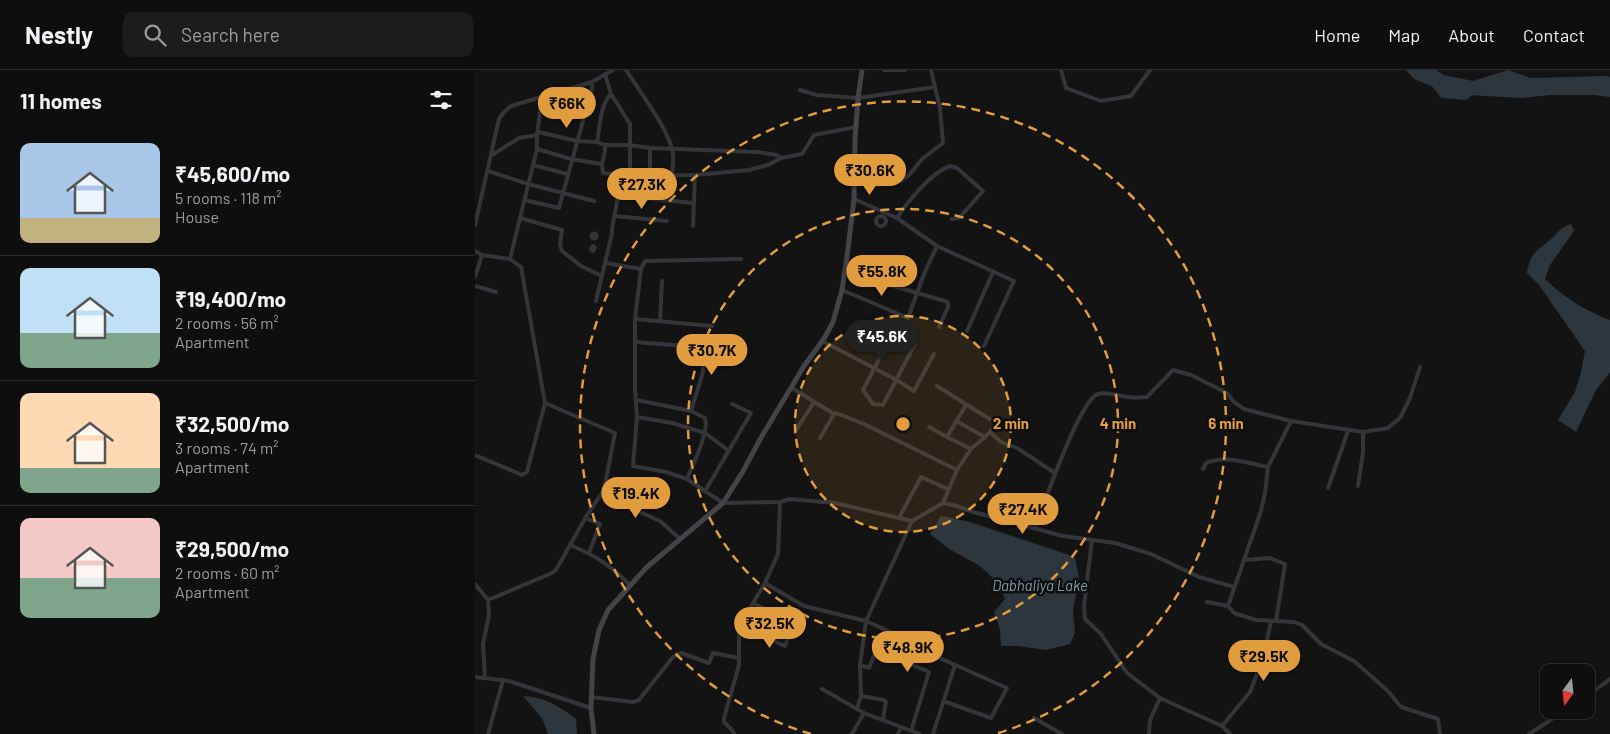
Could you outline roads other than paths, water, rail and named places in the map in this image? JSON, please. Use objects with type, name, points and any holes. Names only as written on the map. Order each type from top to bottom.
[{"type":"street","points":[[475,226],[499,119],[504,112],[511,106],[592,82],[613,70]]},
{"type":"street","points":[[626,70],[652,109],[672,148],[672,176]]},
{"type":"street","points":[[594,734],[591,708],[593,660],[599,630],[608,610],[630,585],[679,538],[723,502],[833,322],[845,274],[854,199],[856,127],[862,70]]},
{"type":"street","points":[[885,70],[905,70]]},
{"type":"street","points":[[854,179],[879,185],[901,181],[910,174],[922,159],[943,143],[940,108],[931,70]]},
{"type":"street","points":[[1061,70],[1066,88],[1101,101],[1131,96],[1149,70]]},
{"type":"street","points":[[605,74],[611,94],[630,124],[630,176]]},
{"type":"street","points":[[525,200],[559,208],[592,88],[592,82]]},
{"type":"street","points":[[800,90],[817,95],[858,98],[935,87]]},
{"type":"street","points":[[597,142],[602,113],[611,94]]},
{"type":"street","points":[[510,259],[537,149],[542,97]]},
{"type":"street","points":[[605,145],[601,164],[603,173],[650,177],[695,175],[749,170],[768,165],[781,158],[803,154],[814,135],[856,127]]},
{"type":"street","points":[[491,155],[519,138],[538,134],[597,142],[605,145],[757,152],[777,155],[781,158]]},
{"type":"street","points":[[650,148],[650,177]]},
{"type":"street","points":[[537,149],[571,159],[601,164]]},
{"type":"street","points":[[533,165],[567,174]]},
{"type":"street","points":[[897,218],[909,199],[941,169],[950,166],[957,168],[983,191],[959,218],[952,219]]},
{"type":"street","points":[[488,171],[563,194],[594,201]]},
{"type":"street","points":[[596,301],[600,275],[606,263],[615,216],[619,175]]},
{"type":"street","points":[[693,226],[695,175]]},
{"type":"street","points":[[618,196],[694,203]]},
{"type":"street","points":[[854,199],[897,218],[937,246],[1014,281],[983,346]]},
{"type":"street","points":[[615,216],[667,221]]},
{"type":"street","points":[[520,218],[562,230],[560,244],[562,251],[581,266],[600,275]]},
{"type":"street","points":[[842,290],[908,318],[924,274],[937,246]]},
{"type":"street","points":[[475,251],[482,255],[510,259],[521,267],[545,403],[527,472],[522,474],[515,472],[475,455]]},
{"type":"street","points":[[475,277],[482,255]]},
{"type":"street","points":[[741,259],[645,261],[641,268],[635,319],[637,417],[633,466],[666,472],[687,479],[723,502],[780,502],[790,499],[835,503],[912,521]]},
{"type":"street","points":[[606,263],[641,268]]},
{"type":"street","points":[[967,331],[993,272]]},
{"type":"street","points":[[845,274],[917,292],[948,302],[948,307],[939,327]]},
{"type":"street","points":[[660,321],[662,282]]},
{"type":"street","points":[[475,286],[496,292]]},
{"type":"street","points":[[635,319],[712,326]]},
{"type":"street","points":[[891,337],[863,390],[873,404],[883,405],[915,344]]},
{"type":"street","points":[[822,341],[915,391],[934,354]]},
{"type":"street","points":[[635,342],[686,346],[708,345]]},
{"type":"street","points":[[691,411],[703,372],[703,360],[693,360]]},
{"type":"street","points":[[1035,528],[1055,473],[1087,404],[1096,394],[1130,397],[1147,396],[1173,370],[1191,375],[1213,386],[1227,394],[1233,401],[1244,408],[1291,421],[1363,432],[1388,428],[1399,418],[1410,398],[1420,367]]},
{"type":"street","points":[[857,709],[861,696],[860,665],[866,621],[912,521],[943,503],[957,470],[971,449],[990,432],[996,423],[937,386]]},
{"type":"street","points":[[792,388],[834,414],[836,413],[864,424],[957,470]]},
{"type":"street","points":[[637,400],[691,411],[705,418],[707,423],[705,433],[687,479]]},
{"type":"street","points":[[795,432],[814,402]]},
{"type":"street","points":[[488,600],[556,570],[585,518],[604,490],[615,433],[545,403]]},
{"type":"street","points":[[705,491],[751,413],[732,404]]},
{"type":"street","points":[[947,437],[966,404]]},
{"type":"street","points":[[820,438],[834,414]]},
{"type":"street","points":[[637,417],[672,423],[705,433],[729,451]]},
{"type":"street","points":[[956,421],[985,436]]},
{"type":"street","points":[[1228,606],[1261,511],[1267,468],[1291,421]]},
{"type":"street","points":[[929,428],[971,449]]},
{"type":"street","points":[[1328,488],[1348,430]]},
{"type":"street","points":[[990,432],[1001,442],[1017,448],[1055,473]]},
{"type":"street","points":[[1358,486],[1363,452],[1363,432]]},
{"type":"street","points":[[1203,469],[1206,463],[1229,459],[1267,468]]},
{"type":"street","points":[[899,518],[921,477],[948,489]]},
{"type":"street","points":[[604,490],[611,499],[659,521],[679,538]]},
{"type":"street","points":[[734,734],[724,722],[724,718],[739,664],[740,625],[765,583],[779,554],[780,502]]},
{"type":"street","points":[[943,503],[1063,536],[1115,543],[1151,554],[1199,577],[1234,587]]},
{"type":"street","points":[[585,518],[600,524],[589,553]]},
{"type":"street","points":[[1091,540],[1084,606],[1085,619],[1101,634],[1127,673],[1160,698],[1222,726],[1230,734]]},
{"type":"street","points":[[570,545],[589,553],[613,568],[630,585]]},
{"type":"street","points":[[1243,560],[1270,558],[1285,564],[1276,621]]},
{"type":"street","points":[[765,583],[804,606],[866,621],[897,635],[917,648],[1007,688],[991,718],[943,701]]},
{"type":"street","points":[[475,584],[488,600],[489,614],[483,644],[485,678]]},
{"type":"street","points":[[1207,602],[1228,606],[1234,613],[1240,616],[1256,620],[1294,622],[1306,627],[1321,644],[1354,661],[1388,691],[1401,707],[1438,719],[1440,734]]},
{"type":"street","points":[[753,603],[796,626]]},
{"type":"street","points":[[1222,726],[1250,692],[1263,659],[1271,621]]},
{"type":"street","points":[[740,625],[785,646],[789,636]]},
{"type":"street","points":[[860,665],[869,668],[875,651],[880,651],[929,672],[911,731]]},
{"type":"street","points":[[591,697],[633,702],[639,700],[673,657],[681,654],[709,663],[713,653],[739,658]]},
{"type":"street","points":[[933,734],[955,665]]},
{"type":"street","points":[[475,677],[509,680],[591,708]]},
{"type":"street","points":[[1595,690],[1610,679]]},
{"type":"street","points":[[489,733],[503,680]]},
{"type":"street","points":[[822,689],[863,713],[919,734]]},
{"type":"street","points":[[861,696],[886,702],[883,719]]},
{"type":"street","points":[[1149,734],[1150,720],[1160,698]]},
{"type":"street","points":[[852,734],[863,713]]},
{"type":"street","points":[[1034,718],[1062,734]]},
{"type":"street","points":[[1529,734],[1552,719]]},
{"type":"street","points":[[897,734],[901,727]]},
{"type":"water","points":[[1406,70],[1436,70],[1444,75],[1473,81],[1508,70],[1531,78],[1606,76],[1610,77],[1610,97],[1550,95],[1521,98],[1451,94],[1414,79]]},
{"type":"water","points":[[1571,224],[1574,231],[1550,265],[1545,279],[1575,303],[1610,320],[1610,372],[1596,390],[1576,432],[1558,420],[1575,392],[1585,351],[1539,285],[1527,273],[1531,259],[1537,251],[1562,228]]},
{"type":"water","name":"Dabhaliya Lake","points":[[941,516],[970,522],[1075,557],[1079,579],[1073,611],[1075,633],[1070,644],[1046,650],[1018,646],[1001,646],[1000,630],[994,612],[1005,599],[998,583],[980,566],[949,549],[930,534]]},
{"type":"water","points":[[523,696],[544,700],[558,706],[576,719],[577,734],[548,734],[542,718]]},
{"type":"waterway","points":[[1425,70],[1443,94],[1465,96],[1475,88]]}]
